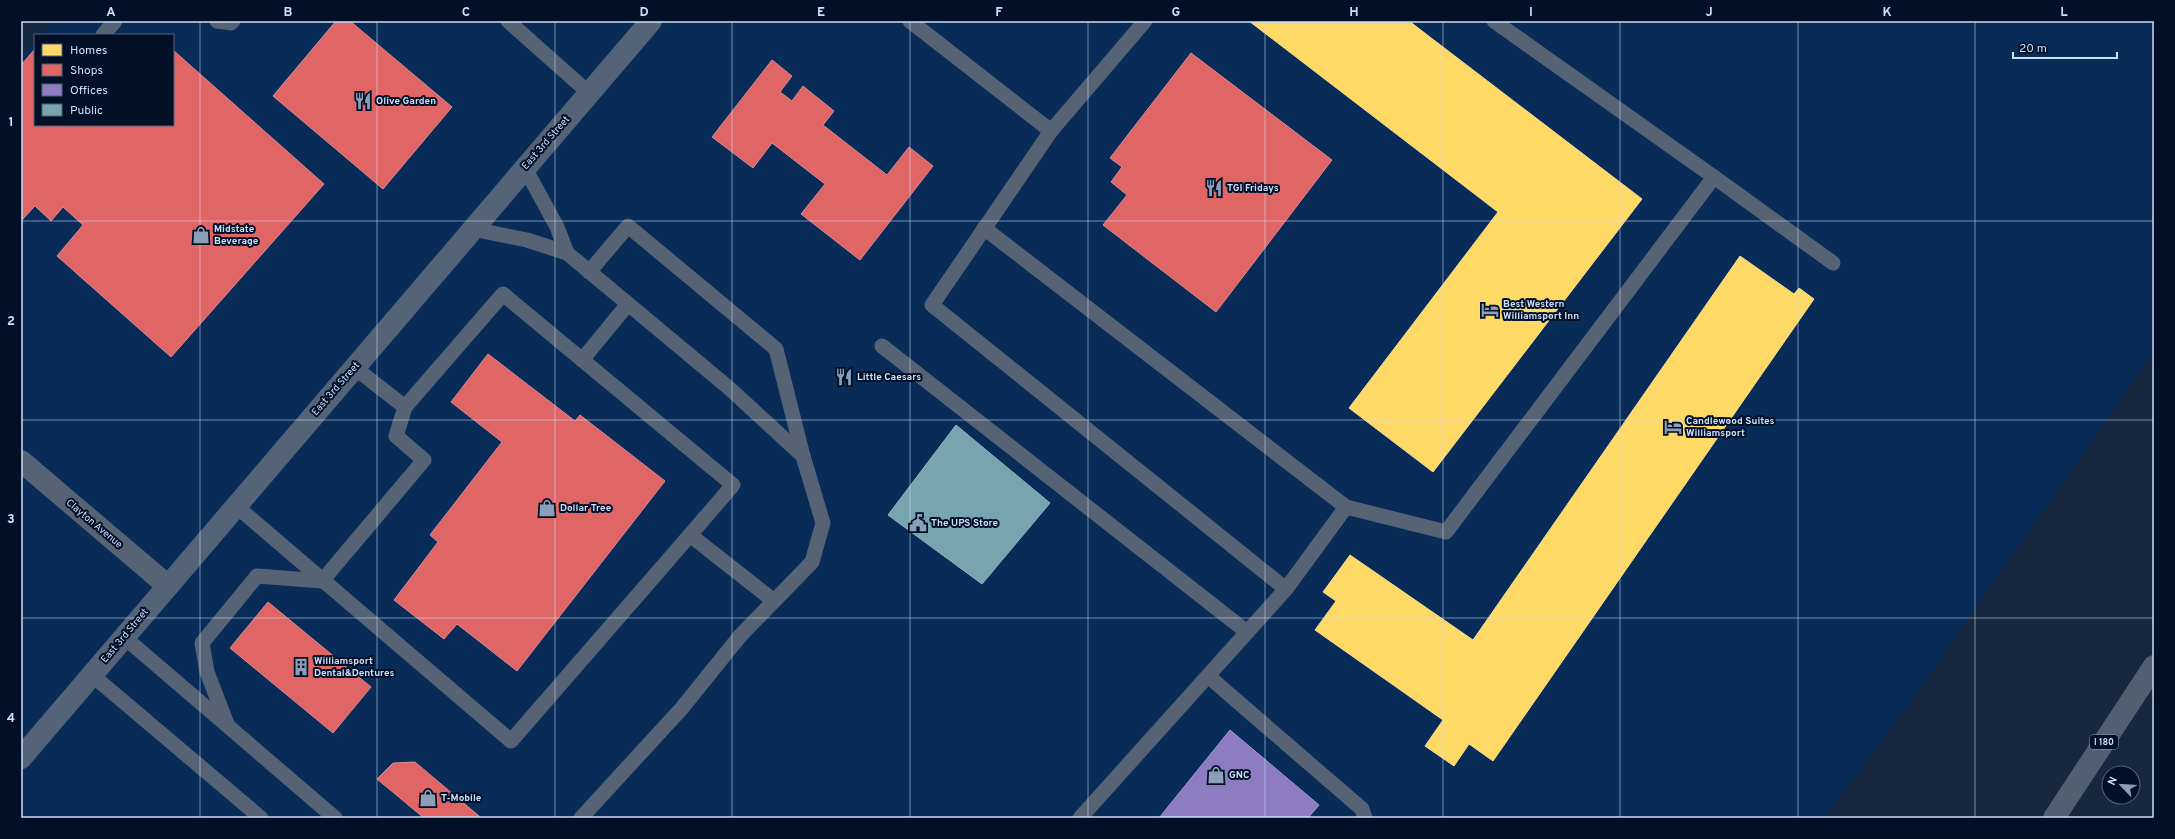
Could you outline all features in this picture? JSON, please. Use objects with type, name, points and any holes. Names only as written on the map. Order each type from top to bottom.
[{"type":"highway","name":"I 180","points":[[2054,818],[2154,666]]},
{"type":"main road","name":"East 3rd Street","points":[[21,758],[651,21]]},
{"type":"street","name":"Clayton Avenue","points":[[21,461],[168,586]]},
{"type":"lane","points":[[104,34],[115,21]]},
{"type":"lane","points":[[218,21],[231,23],[233,21]]},
{"type":"lane","points":[[508,21],[589,93]]},
{"type":"lane","points":[[910,21],[1051,131]]},
{"type":"lane","points":[[1145,21],[1051,131],[932,305],[1286,589]]},
{"type":"lane","points":[[1494,21],[1833,263]]},
{"type":"lane","points":[[525,168],[558,227],[567,253]]},
{"type":"lane","points":[[984,228],[1346,507],[1446,532],[1714,177]]},
{"type":"lane","points":[[581,818],[682,708],[740,636],[812,562],[823,523],[803,456],[776,349],[628,226],[589,272]]},
{"type":"lane","points":[[473,229],[527,240],[567,253],[729,388],[803,456]]},
{"type":"lane","points":[[236,506],[322,580],[511,741],[733,485],[503,294],[405,407],[396,436],[424,460],[322,580]]},
{"type":"lane","points":[[582,360],[628,304]]},
{"type":"lane","points":[[882,346],[1247,632]]},
{"type":"lane","points":[[355,368],[405,407]]},
{"type":"lane","points":[[1080,818],[1286,589],[1346,507]]},
{"type":"lane","points":[[690,535],[774,602]]},
{"type":"lane","points":[[228,726],[207,672],[202,643],[257,576],[322,580]]},
{"type":"lane","points":[[124,637],[335,818]]},
{"type":"lane","points":[[92,675],[261,818]]},
{"type":"lane","points":[[1208,676],[1362,809],[1365,818]]},
{"type":"shaded area","points":[[52,21],[2154,21],[2154,352],[1889,732],[1824,818],[21,818],[21,56],[34,41],[34,126],[174,126],[174,34],[40,34]]},
{"type":"building: Homes","name":"Best Western Williamsport Inn","points":[[1249,21],[1409,21],[1642,199],[1433,472],[1349,408],[1498,212]]},
{"type":"building: Homes","name":"Candlewood Suites Williamsport","points":[[1740,256],[1794,294],[1799,288],[1814,299],[1493,761],[1469,744],[1454,766],[1425,746],[1443,720],[1315,630],[1336,601],[1323,592],[1350,555],[1473,640]]},
{"type":"building: Shops","name":"Olive Garden","points":[[336,21],[350,21],[452,107],[383,189],[273,96]]},
{"type":"building: Shops","points":[[34,50],[34,126],[174,126],[174,51],[324,184],[171,357],[57,256],[83,225],[63,207],[51,221],[35,206],[21,221],[21,65]]},
{"type":"building: Shops","name":"TGI Fridays","points":[[1191,53],[1332,160],[1216,312],[1103,225],[1127,195],[1111,182],[1122,167],[1110,158]]},
{"type":"building: Shops","points":[[772,60],[792,76],[780,92],[792,101],[803,86],[834,111],[823,125],[887,175],[909,147],[933,166],[860,260],[801,214],[825,184],[772,143],[753,168],[712,137]]},
{"type":"building: Shops","name":"Dollar Tree","points":[[488,354],[575,421],[580,415],[665,481],[517,671],[457,624],[444,639],[394,600],[438,542],[430,535],[502,442],[451,402]]},
{"type":"building: Shops","name":"Williamsport Dental&Dentures","points":[[268,602],[371,687],[333,733],[230,648]]},
{"type":"building: Shops","name":"T-Mobile","points":[[415,762],[479,816],[477,818],[424,818],[377,779],[393,763]]},
{"type":"building: Offices","points":[[1230,730],[1319,805],[1308,818],[1159,818]]},
{"type":"building: Public","points":[[956,425],[1050,503],[982,584],[888,515]]},
{"type":"place","name":"Olive Garden","points":[[363,101]]},
{"type":"place","name":"TGI Fridays","points":[[1214,188]]},
{"type":"place","name":"Midstate Beverage","points":[[201,235]]},
{"type":"place","name":"Best Western Williamsport Inn","points":[[1490,310]]},
{"type":"place","name":"Little Caesars","points":[[844,377]]},
{"type":"place","name":"Candlewood Suites Williamsport","points":[[1673,427]]},
{"type":"place","name":"Dollar Tree","points":[[547,508]]},
{"type":"place","name":"The UPS Store","points":[[918,523]]},
{"type":"place","name":"Williamsport Dental&Dentures","points":[[301,667]]},
{"type":"place","name":"GNC","points":[[1216,775]]},
{"type":"place","name":"T-Mobile","points":[[428,798]]}]
